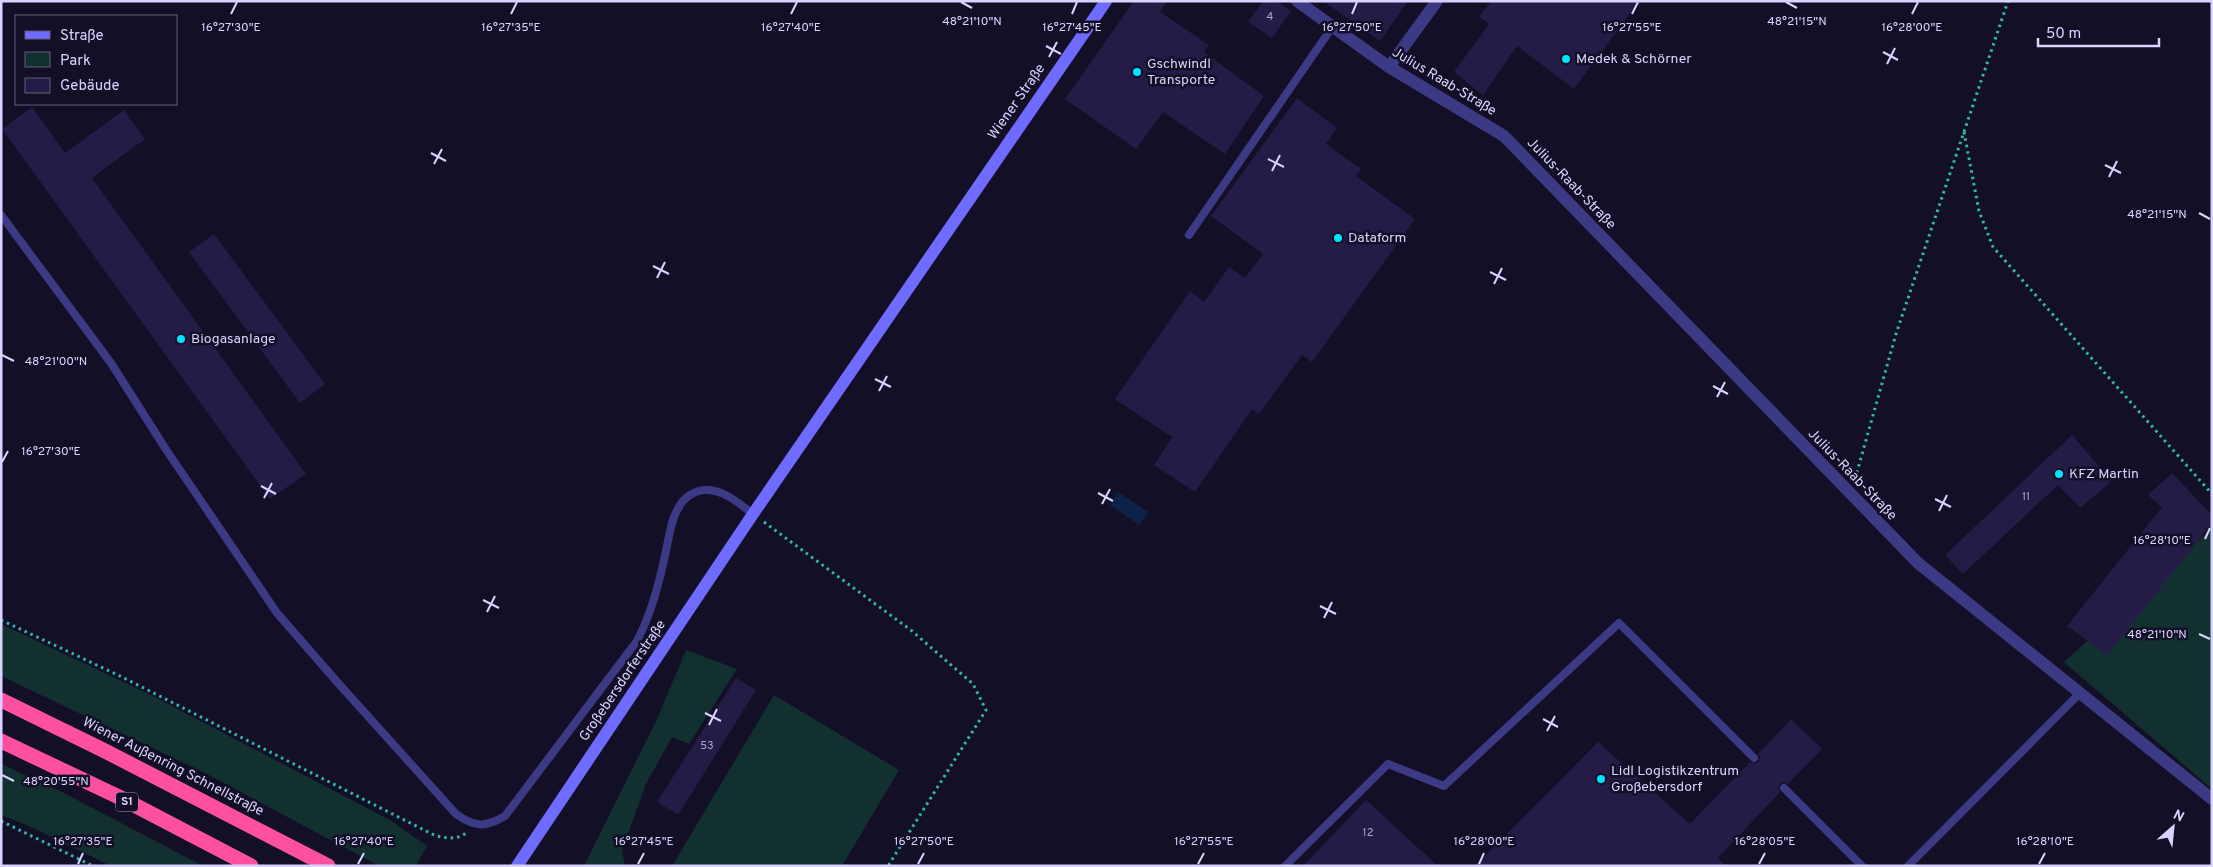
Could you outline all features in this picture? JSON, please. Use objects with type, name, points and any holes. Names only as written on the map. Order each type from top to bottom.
[{"type":"highway","name":"Wiener Außenring Schnellstraße","points":[[1,700],[172,784],[328,866]]},
{"type":"highway","name":"S1","points":[[1,741],[121,798],[251,866]]},
{"type":"street","name":"Wiener Straße","points":[[753,514],[1106,1]]},
{"type":"street","name":"Julius Raab-Straße","points":[[1297,1],[1389,67],[1504,136]]},
{"type":"street","points":[[1389,67],[1437,1]]},
{"type":"street","name":"Julius-Raab-Straße","points":[[1504,136],[1918,563],[2212,799]]},
{"type":"street","name":"Großebersdorferstraße","points":[[517,866],[753,514]]},
{"type":"lane","points":[[1189,235],[1333,26]]},
{"type":"lane","points":[[1,215],[111,363],[165,448],[278,613],[456,814],[466,821],[487,825],[505,816],[637,641],[653,604],[673,521],[678,508],[685,498],[695,492],[706,490],[718,492],[728,496],[753,514]]},
{"type":"lane","points":[[1285,866],[1388,764],[1444,786],[1619,623],[1754,758]]},
{"type":"lane","points":[[1908,866],[2080,692]]},
{"type":"lane","points":[[1784,788],[1862,866]]},
{"type":"path","points":[[1851,496],[1896,334],[2008,1]]},
{"type":"path","points":[[1964,132],[1979,212],[1994,247],[2212,494]]},
{"type":"path","points":[[753,514],[912,631],[973,684],[986,710],[888,866]]},
{"type":"path","points":[[1,620],[118,675],[436,836],[448,838],[461,837],[476,824]]},
{"type":"path","points":[[1,821],[93,866]]},
{"type":"green space","points":[[2212,528],[2212,789],[2064,662]]},
{"type":"green space","points":[[1,624],[151,695],[390,820],[427,846],[416,866],[379,866],[205,773],[1,676]]},
{"type":"green space","points":[[686,650],[737,669],[689,744],[672,737],[646,784],[622,850],[625,866],[584,866],[657,719]]},
{"type":"green space","points":[[774,695],[899,770],[842,866],[672,866]]},
{"type":"green space","points":[[1,764],[62,792],[203,866],[111,866],[31,827],[1,815]]},
{"type":"water","points":[[1118,492],[1148,512],[1139,525],[1110,505]]},
{"type":"building","name":"Gschwindl Transporte","points":[[1134,1],[1167,1],[1160,12],[1209,45],[1204,52],[1264,96],[1225,154],[1163,112],[1136,149],[1065,99]]},
{"type":"building","points":[[1263,1],[1276,1],[1291,11],[1272,38],[1248,22]]},
{"type":"building","points":[[1323,1],[1408,1],[1380,41]]},
{"type":"building","name":"Medek & Schörner","points":[[1491,1],[1639,1],[1574,89],[1517,46],[1483,95],[1454,72],[1489,24],[1479,17]]},
{"type":"building","points":[[1297,98],[1337,128],[1326,144],[1361,169],[1356,176],[1415,219],[1312,362],[1302,355],[1259,414],[1252,409],[1195,492],[1154,465],[1172,437],[1115,399],[1190,291],[1204,302],[1229,267],[1245,278],[1263,254],[1211,216]]},
{"type":"building","name":"Biogasanlage","points":[[32,107],[65,153],[124,110],[145,139],[92,178],[306,474],[270,499],[2,129]]},
{"type":"building","points":[[214,234],[325,384],[300,403],[189,252]]},
{"type":"building","points":[[2072,435],[2112,481],[2080,508],[2058,485],[1963,574],[1945,555]]},
{"type":"building","points":[[2172,473],[2212,515],[2212,523],[2107,655],[2067,626],[2162,507],[2148,495]]},
{"type":"building","points":[[736,678],[756,690],[678,815],[657,802]]},
{"type":"building","name":"Lidl Logistikzentrum Großebersdorf","points":[[1791,719],[1822,749],[1788,784],[1783,782],[1780,784],[1778,789],[1780,792],[1718,858],[1726,866],[1475,866],[1598,742],[1690,824],[1750,762],[1755,764],[1758,762],[1760,757],[1758,754]]},
{"type":"building","points":[[1366,800],[1438,866],[1303,866]]},
{"type":"place","name":"Medek & Schörner","points":[[1566,59]]},
{"type":"place","name":"Gschwindl Transporte","points":[[1137,72]]},
{"type":"place","name":"Dataform","points":[[1338,238]]},
{"type":"place","name":"Biogasanlage","points":[[181,339]]},
{"type":"place","name":"KFZ Martin","points":[[2059,474]]},
{"type":"place","name":"Lidl Logistikzentrum Großebersdorf","points":[[1601,779]]}]
